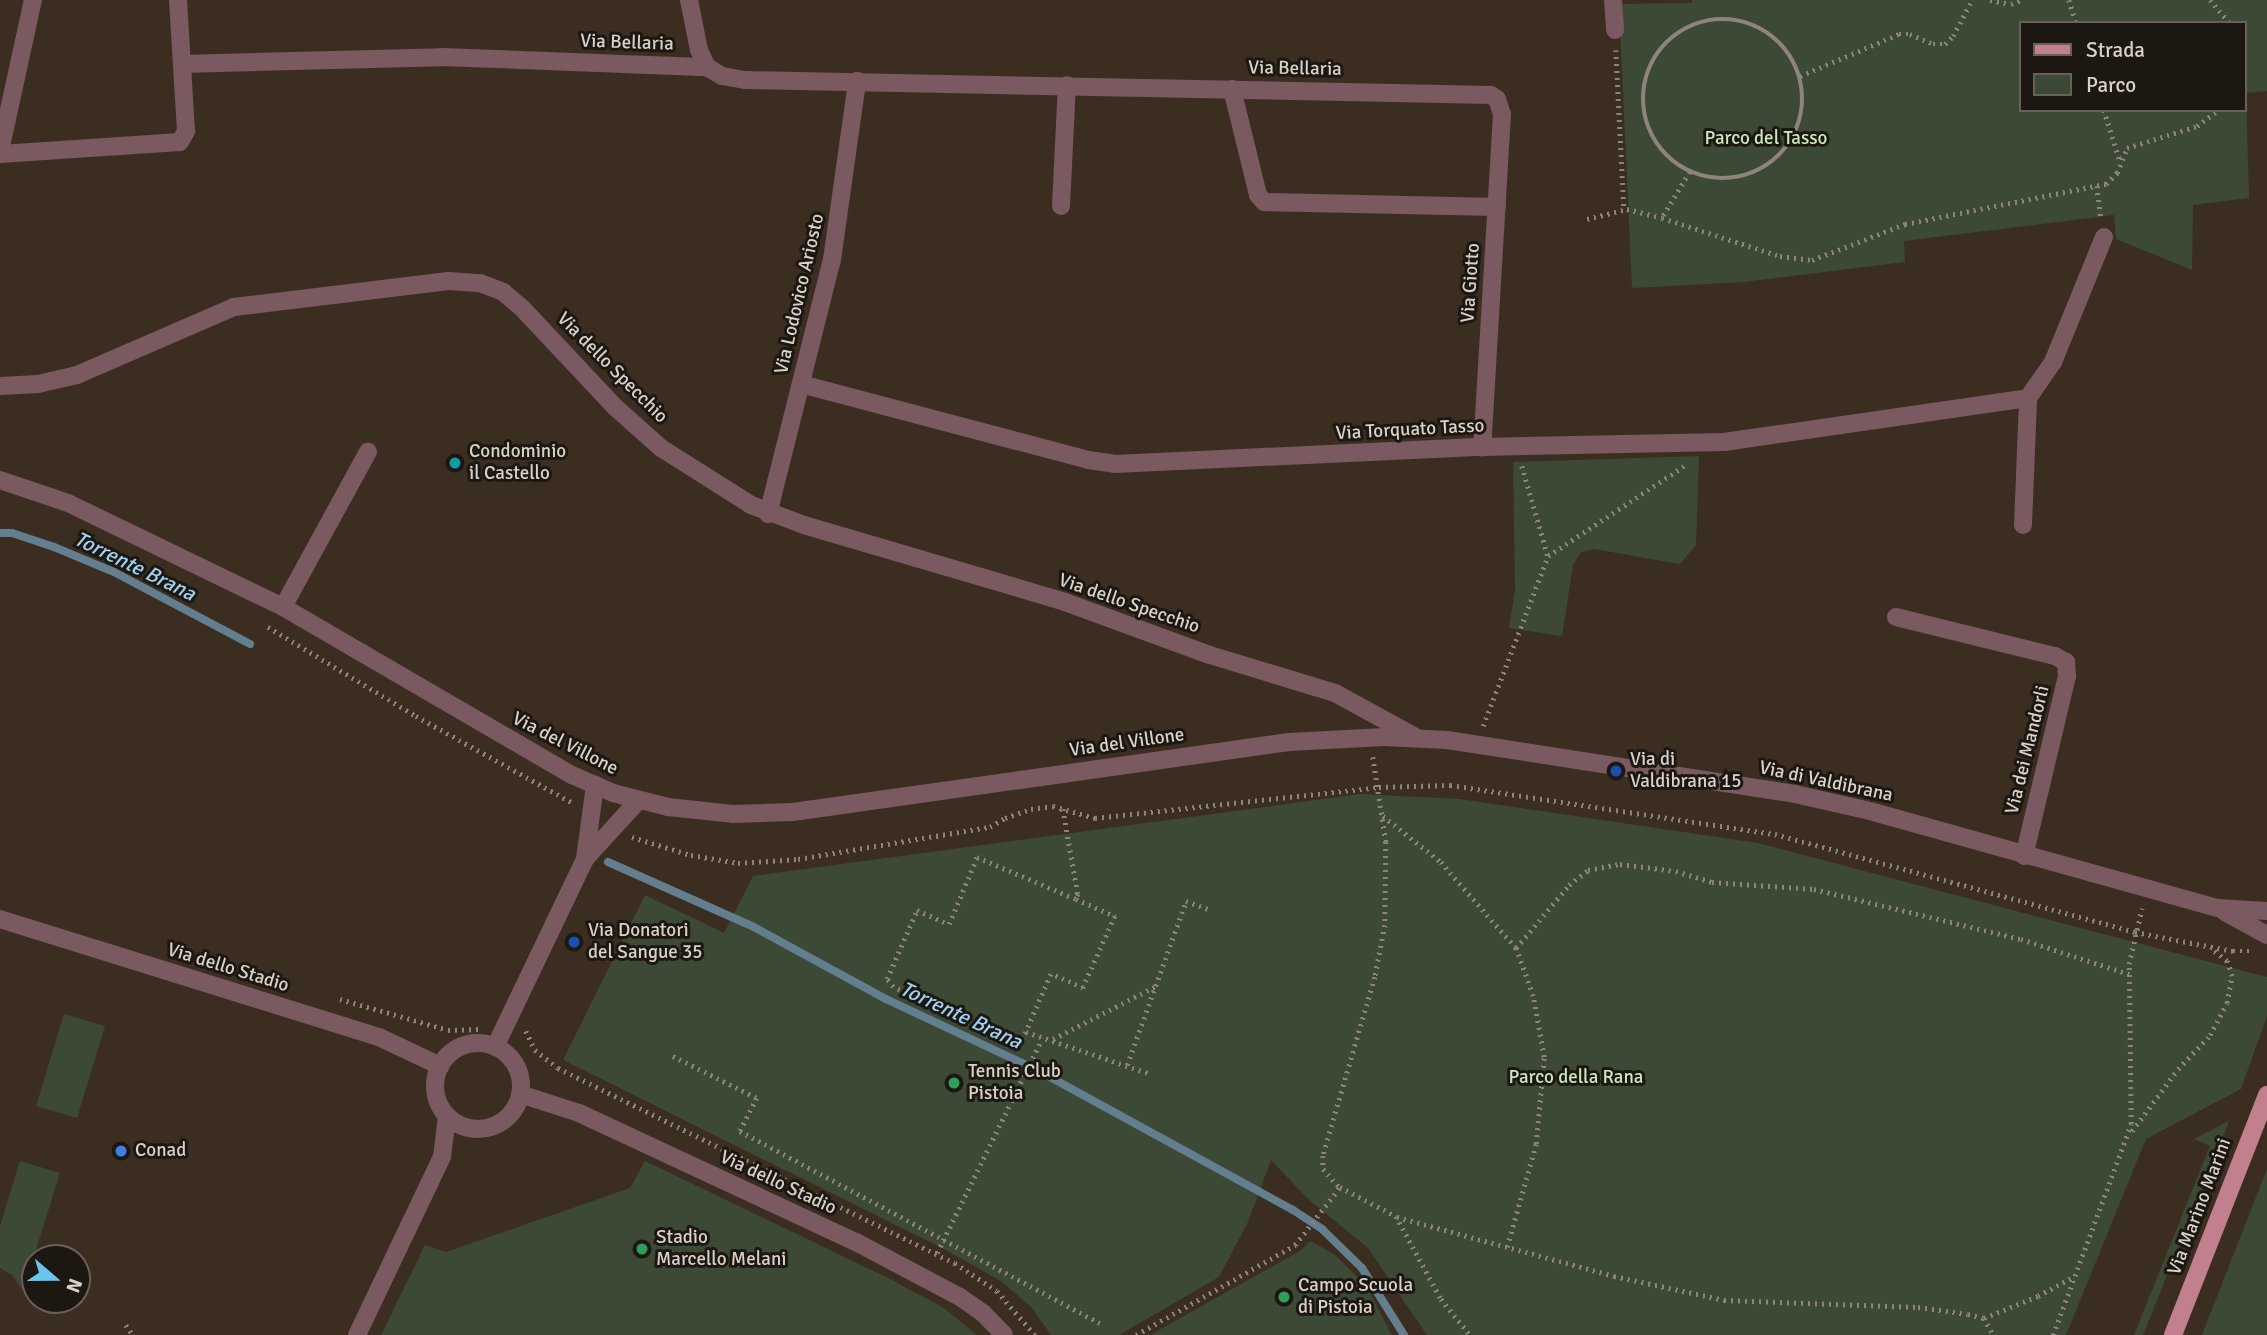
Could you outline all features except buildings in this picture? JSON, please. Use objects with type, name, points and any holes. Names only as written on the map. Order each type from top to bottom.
[{"type":"main road","name":"Via Marino Marini","points":[[2173,1335],[2267,1095]]},
{"type":"street","points":[[33,0],[0,153],[180,142],[186,134],[178,0]]},
{"type":"street","points":[[689,0],[699,50],[707,67]]},
{"type":"street","points":[[1613,0],[1615,30]]},
{"type":"street","name":"Via Bellaria","points":[[182,64],[442,57],[707,67],[722,76],[745,80],[1483,94],[1497,99],[1502,121]]},
{"type":"street","name":"Via Lodovico Ariosto","points":[[768,514],[836,239],[858,81]]},
{"type":"street","points":[[1061,206],[1067,85]]},
{"type":"street","points":[[1232,89],[1258,195],[1264,202],[1497,207]]},
{"type":"street","name":"Via Giotto","points":[[1482,447],[1502,121]]},
{"type":"street","points":[[2023,525],[2028,398],[2053,362],[2104,237]]},
{"type":"street","name":"Via dello Specchio","points":[[0,386],[38,384],[77,375],[234,307],[448,281],[480,283],[503,292],[522,308],[615,407],[661,448],[721,488],[768,514],[1065,602],[1210,654],[1335,693],[1417,738]]},
{"type":"street","name":"Via Torquato Tasso","points":[[801,384],[1088,460],[1115,464],[1482,447],[1724,442],[2028,398]]},
{"type":"street","points":[[283,607],[368,452]]},
{"type":"street","name":"Via del Villone","points":[[0,480],[68,503],[283,607],[549,763],[595,785],[638,801],[699,811],[782,813],[1289,742],[1370,737],[1417,738]]},
{"type":"street","name":"Via dei Mandorli","points":[[1896,617],[2055,656],[2066,662],[2067,676],[2024,856]]},
{"type":"street","name":"Via di Valdibrana","points":[[1417,738],[1477,743],[1795,794],[1910,822],[2218,908],[2267,911]]},
{"type":"street","points":[[586,859],[595,785]]},
{"type":"street","points":[[495,1046],[586,859],[638,801]]},
{"type":"street","name":"Via di Valdibrana","points":[[2218,908],[2264,943]]},
{"type":"street","name":"Via dello Stadio","points":[[0,919],[379,1037],[440,1066]]},
{"type":"street","points":[[356,1335],[442,1157],[447,1116],[435,1092],[440,1066],[448,1053],[472,1043],[495,1046],[511,1058],[521,1080],[520,1094],[508,1117],[484,1129],[471,1129],[447,1116]]},
{"type":"street","name":"Via dello Stadio","points":[[520,1094],[579,1113],[856,1242],[960,1297],[1004,1335]]},
{"type":"street","points":[[442,1157],[471,1129]]},
{"type":"path","points":[[1800,76],[1899,34],[1910,34],[1933,44],[1945,44],[1953,36],[1972,0]]},
{"type":"path","points":[[1990,0],[2011,4],[2022,0]]},
{"type":"path","points":[[2069,0],[2075,21]]},
{"type":"path","points":[[2210,0],[2228,21]]},
{"type":"path","points":[[1739,20],[1753,24],[1777,39],[1787,50],[1800,76],[1804,99],[1800,121],[1791,142],[1776,159],[1757,172],[1735,178],[1712,178],[1690,172],[1672,160],[1657,144],[1648,125],[1643,103],[1644,89],[1653,61],[1671,38],[1703,22],[1739,20]]},
{"type":"path","points":[[1615,30],[1624,210]]},
{"type":"path","points":[[2105,112],[2120,162]]},
{"type":"path","points":[[1587,219],[1624,210],[1662,218],[1780,256],[1804,261],[1821,258],[1905,224],[2097,187],[2113,180],[2127,148],[2197,126],[2215,112]]},
{"type":"path","points":[[1662,218],[1690,172]]},
{"type":"path","points":[[2097,187],[2104,237]]},
{"type":"path","points":[[1520,462],[1548,556]]},
{"type":"path","points":[[1488,713],[1548,556],[1687,464]]},
{"type":"path","points":[[268,627],[416,716],[573,804],[579,811]]},
{"type":"path","points":[[1370,737],[1379,787],[1387,880],[1381,950],[1322,1162],[1326,1175],[1340,1187],[1396,1216],[1614,1276],[1724,1300],[1918,1307],[1984,1318],[2038,1296],[2075,1276]]},
{"type":"path","points":[[627,837],[691,855],[738,863],[798,859],[990,827],[1005,818],[1031,809],[1053,806],[1095,818],[1379,787],[1450,785],[1775,834],[2135,932],[2233,951],[2264,943]]},
{"type":"path","points":[[1063,809],[1078,894],[1076,899]]},
{"type":"path","points":[[1382,816],[1441,862],[1516,948],[1533,996],[1544,1057],[1536,1144],[1507,1247]]},
{"type":"path","points":[[977,857],[1115,916],[1083,988],[1051,974],[1026,1032],[1022,1042],[893,987],[887,979],[917,910],[949,924],[977,857]]},
{"type":"path","points":[[1516,948],[1569,885],[1588,870],[1620,864],[1676,871],[1712,882],[1814,889],[2021,939],[2129,974]]},
{"type":"path","points":[[2053,1335],[2129,1135],[2133,1108],[2129,974],[2135,932],[2147,889]]},
{"type":"path","points":[[1127,1065],[1185,901],[1208,909]]},
{"type":"path","points":[[2129,1135],[2178,1069],[2210,1035],[2227,1003],[2232,976],[2227,961],[2208,946]]},
{"type":"path","points":[[1052,1039],[1155,987]]},
{"type":"path","points":[[508,1020],[525,1028],[535,1050],[558,1068],[937,1253],[1042,1039]]},
{"type":"path","points":[[1026,1032],[1148,1073]]},
{"type":"path","points":[[673,1056],[757,1098],[740,1131],[1100,1323]]},
{"type":"path","points":[[1136,1335],[1287,1250],[1302,1238],[1340,1187]]},
{"type":"path","points":[[1396,1216],[1441,1299],[1470,1335]]},
{"type":"path","points":[[1984,1318],[1994,1335]]},
{"type":"path","points":[[126,1325],[133,1335]]},
{"type":"green space","name":"Parco del Tasso","points":[[1692,0],[2267,0],[2267,91],[2246,93],[2249,198],[2193,205],[2192,270],[2116,239],[2114,215],[1904,241],[1905,262],[1743,282],[1632,288],[1619,4],[1692,3]]},
{"type":"green space","points":[[1699,456],[1696,545],[1680,564],[1594,549],[1581,552],[1573,565],[1562,636],[1509,628],[1515,590],[1513,462]]},
{"type":"green space","name":"Parco della Rana","points":[[1360,794],[1459,799],[1758,843],[2267,977],[2267,1016],[2241,1089],[2146,1139],[2066,1335],[1427,1335],[1368,1248],[1308,1199],[1271,1160],[1247,1224],[1219,1277],[1119,1335],[1051,1335],[1032,1308],[1001,1281],[940,1247],[563,1060],[645,895],[724,933],[753,876]]},
{"type":"green space","points":[[64,1014],[105,1026],[77,1118],[36,1106]]},
{"type":"green space","points":[[2229,1121],[2143,1335],[2134,1335],[2210,1146],[2194,1139]]},
{"type":"green space","points":[[20,1161],[60,1173],[38,1244],[21,1244],[21,1288],[12,1275],[0,1268],[0,1226]]},
{"type":"green space","name":"Stadio Marcello Melani","points":[[645,1161],[890,1279],[944,1308],[977,1335],[381,1335],[425,1245],[446,1252],[630,1188]]},
{"type":"green space","points":[[2267,1169],[2267,1335],[2202,1335]]},
{"type":"green space","name":"Campo Scuola di Pistoia","points":[[1310,1241],[1334,1254],[1367,1287],[1392,1335],[1150,1335],[1300,1251]]},
{"type":"waterway","name":"Torrente Brana","points":[[0,533],[12,533],[54,547],[114,572],[250,644]]},
{"type":"waterway","name":"Torrente Brana","points":[[608,862],[752,926],[886,999],[1039,1071],[1293,1210],[1322,1229],[1362,1268],[1404,1335]]},
{"type":"place","name":"Condominio il Castello","points":[[455,463]]},
{"type":"place","name":"Via di Valdibrana 15","points":[[1616,771]]},
{"type":"place","name":"Via Donatori del Sangue 35","points":[[574,942]]},
{"type":"place","name":"Tennis Club Pistoia","points":[[954,1083]]},
{"type":"place","name":"Conad","points":[[121,1151]]},
{"type":"place","name":"Stadio Marcello Melani","points":[[642,1249]]},
{"type":"place","name":"Campo Scuola di Pistoia","points":[[1284,1297]]}]
